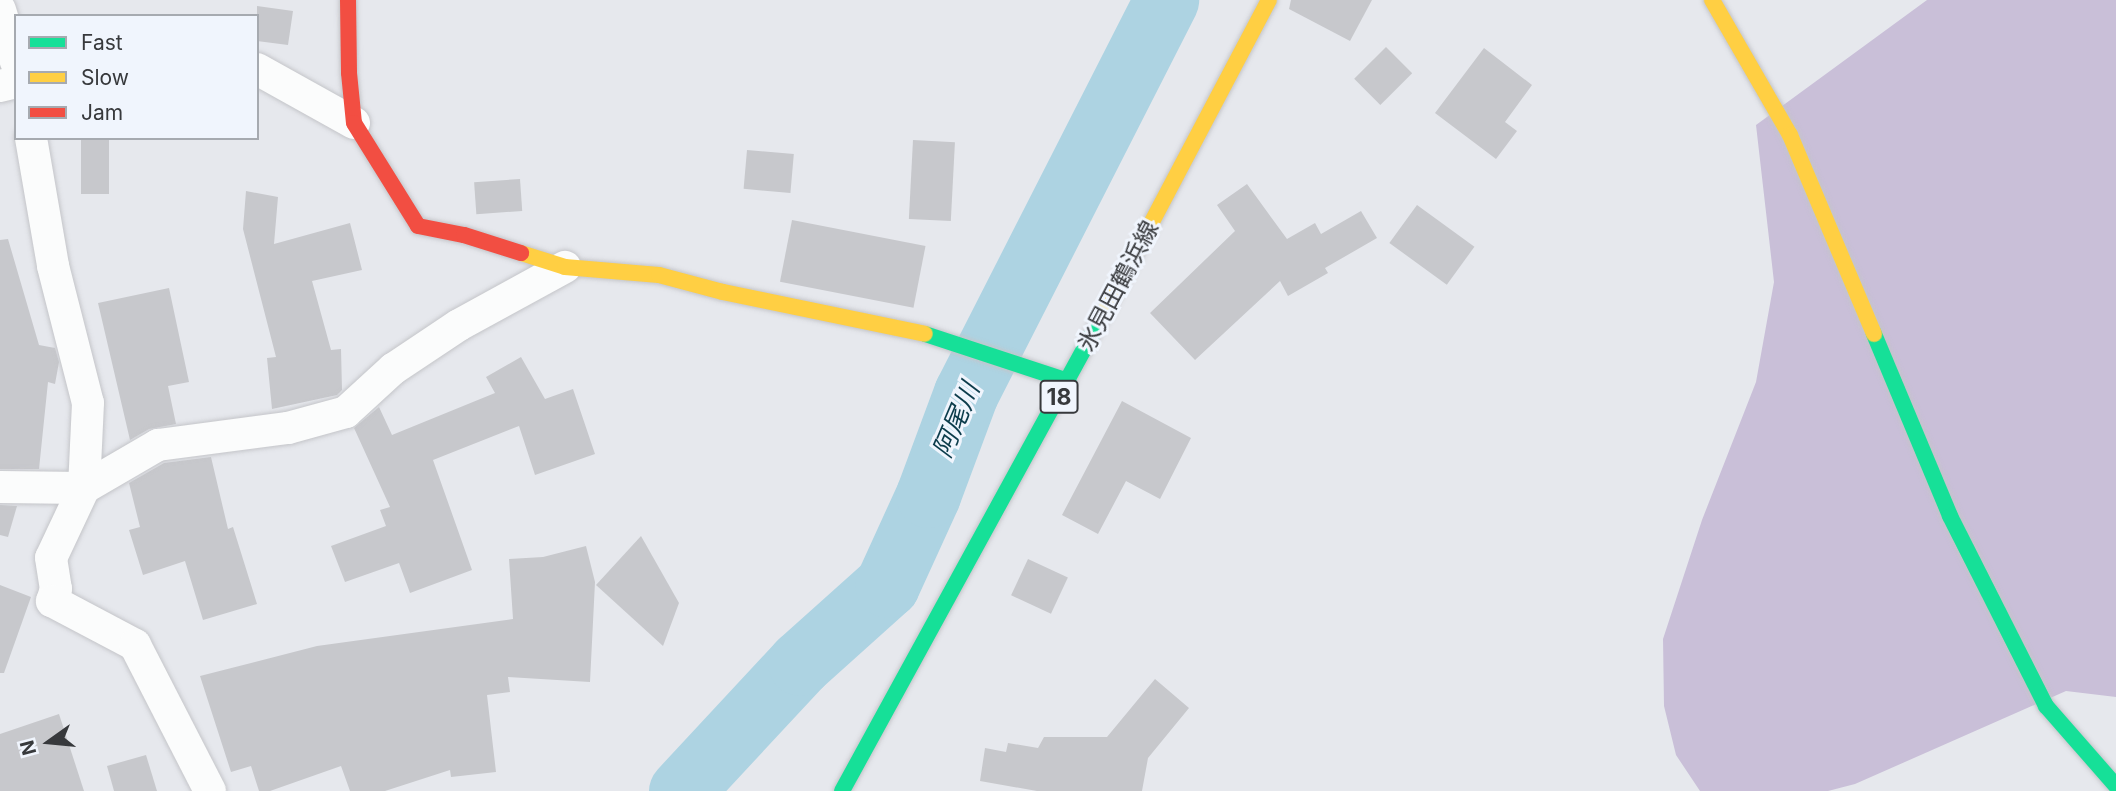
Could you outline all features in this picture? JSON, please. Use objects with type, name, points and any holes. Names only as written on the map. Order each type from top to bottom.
[{"type":"street","points":[[348,0],[349,73],[354,123],[418,226],[464,235],[565,267],[659,275],[723,292],[939,337],[1068,381]]},
{"type":"street","name":"氷見田鶴浜線","points":[[842,791],[1068,381],[1269,0]]},
{"type":"street","points":[[1712,0],[1790,135],[1950,516],[2046,706],[2116,786]]},
{"type":"street","points":[[0,10],[14,56]]},
{"type":"street","points":[[259,70],[354,123]]},
{"type":"street","points":[[31,140],[54,266],[88,403],[83,488],[51,558],[56,589],[52,601],[135,645],[210,791]]},
{"type":"street","points":[[0,487],[83,488],[158,445],[288,429],[346,412],[393,369],[458,325],[565,267]]},
{"type":"shaded area","points":[[1927,0],[2116,0],[2116,697],[2066,691],[1855,784],[1828,791],[1700,791],[1676,755],[1664,706],[1663,639],[1702,520],[1756,382],[1774,282],[1756,125]]},
{"type":"building","points":[[1291,0],[1372,0],[1350,41],[1289,9]]},
{"type":"building","points":[[257,6],[293,11],[288,45],[259,41]]},
{"type":"building","points":[[1386,47],[1412,73],[1380,105],[1354,79]]},
{"type":"building","points":[[1484,48],[1532,85],[1505,122],[1517,131],[1496,159],[1435,113]]},
{"type":"building","points":[[81,140],[109,140],[109,194],[81,194]]},
{"type":"building","points":[[913,140],[955,142],[951,221],[909,219]]},
{"type":"building","points":[[747,150],[794,154],[790,193],[744,189]]},
{"type":"building","points":[[520,179],[522,211],[476,214],[474,182]]},
{"type":"building","points":[[1247,184],[1287,239],[1315,223],[1321,234],[1361,211],[1377,238],[1325,268],[1328,273],[1288,296],[1280,281],[1195,360],[1150,313],[1235,231],[1217,205]]},
{"type":"building","points":[[246,191],[278,197],[274,244],[350,223],[362,270],[312,281],[331,350],[341,349],[342,390],[337,395],[272,409],[267,358],[276,357],[243,229]]},
{"type":"building","points":[[1417,205],[1474,247],[1447,285],[1389,243]]},
{"type":"building","points":[[792,220],[926,246],[913,308],[780,282]]},
{"type":"building","points":[[8,239],[39,345],[55,348],[59,362],[55,384],[48,382],[39,469],[0,469],[0,240]]},
{"type":"building","points":[[169,288],[189,382],[168,386],[176,424],[149,429],[130,440],[98,303]]},
{"type":"building","points":[[521,357],[545,399],[573,389],[595,454],[535,475],[519,426],[433,460],[472,570],[410,593],[399,563],[345,582],[331,546],[386,526],[380,510],[390,507],[354,428],[379,407],[392,435],[495,393],[486,377]]},
{"type":"building","points":[[1122,401],[1191,438],[1160,499],[1126,481],[1098,534],[1062,515]]},
{"type":"building","points":[[211,457],[228,529],[233,527],[257,604],[203,620],[185,561],[143,575],[129,530],[140,527],[129,483],[164,463]]},
{"type":"building","points":[[0,505],[17,506],[8,537],[0,535]]},
{"type":"building","points":[[641,536],[679,603],[663,646],[596,585]]},
{"type":"building","points":[[586,546],[595,582],[590,682],[508,677],[510,692],[487,695],[496,772],[451,777],[450,770],[385,791],[350,791],[341,766],[270,791],[259,791],[251,766],[231,772],[200,676],[317,646],[513,619],[509,559],[543,557]]},
{"type":"building","points":[[1028,559],[1068,578],[1051,614],[1011,595]]},
{"type":"building","points":[[0,585],[31,597],[4,673],[0,673]]},
{"type":"building","points":[[1155,679],[1189,708],[1148,758],[1142,791],[1037,791],[980,781],[985,748],[1006,752],[1008,743],[1038,748],[1044,737],[1107,737]]},
{"type":"building","points":[[59,714],[84,791],[0,791],[0,734]]},
{"type":"building","points":[[146,755],[157,791],[114,791],[107,766]]},
{"type":"waterway","name":"阿尾川","points":[[681,791],[800,663],[887,585],[928,495],[966,393],[1166,0]]},
{"type":"traffic: fast","points":[[842,791],[1106,309]]},
{"type":"traffic: fast","points":[[925,334],[1068,381]]},
{"type":"traffic: fast","points":[[1874,334],[1950,516],[2046,706],[2116,786]]},
{"type":"traffic: slow","points":[[1106,309],[1269,0]]},
{"type":"traffic: slow","points":[[1712,0],[1790,135],[1874,334]]},
{"type":"traffic: slow","points":[[521,253],[565,267],[659,275],[723,292],[925,334]]},
{"type":"traffic: jam","points":[[348,0],[349,73],[354,123],[418,226],[464,235],[521,253]]}]
